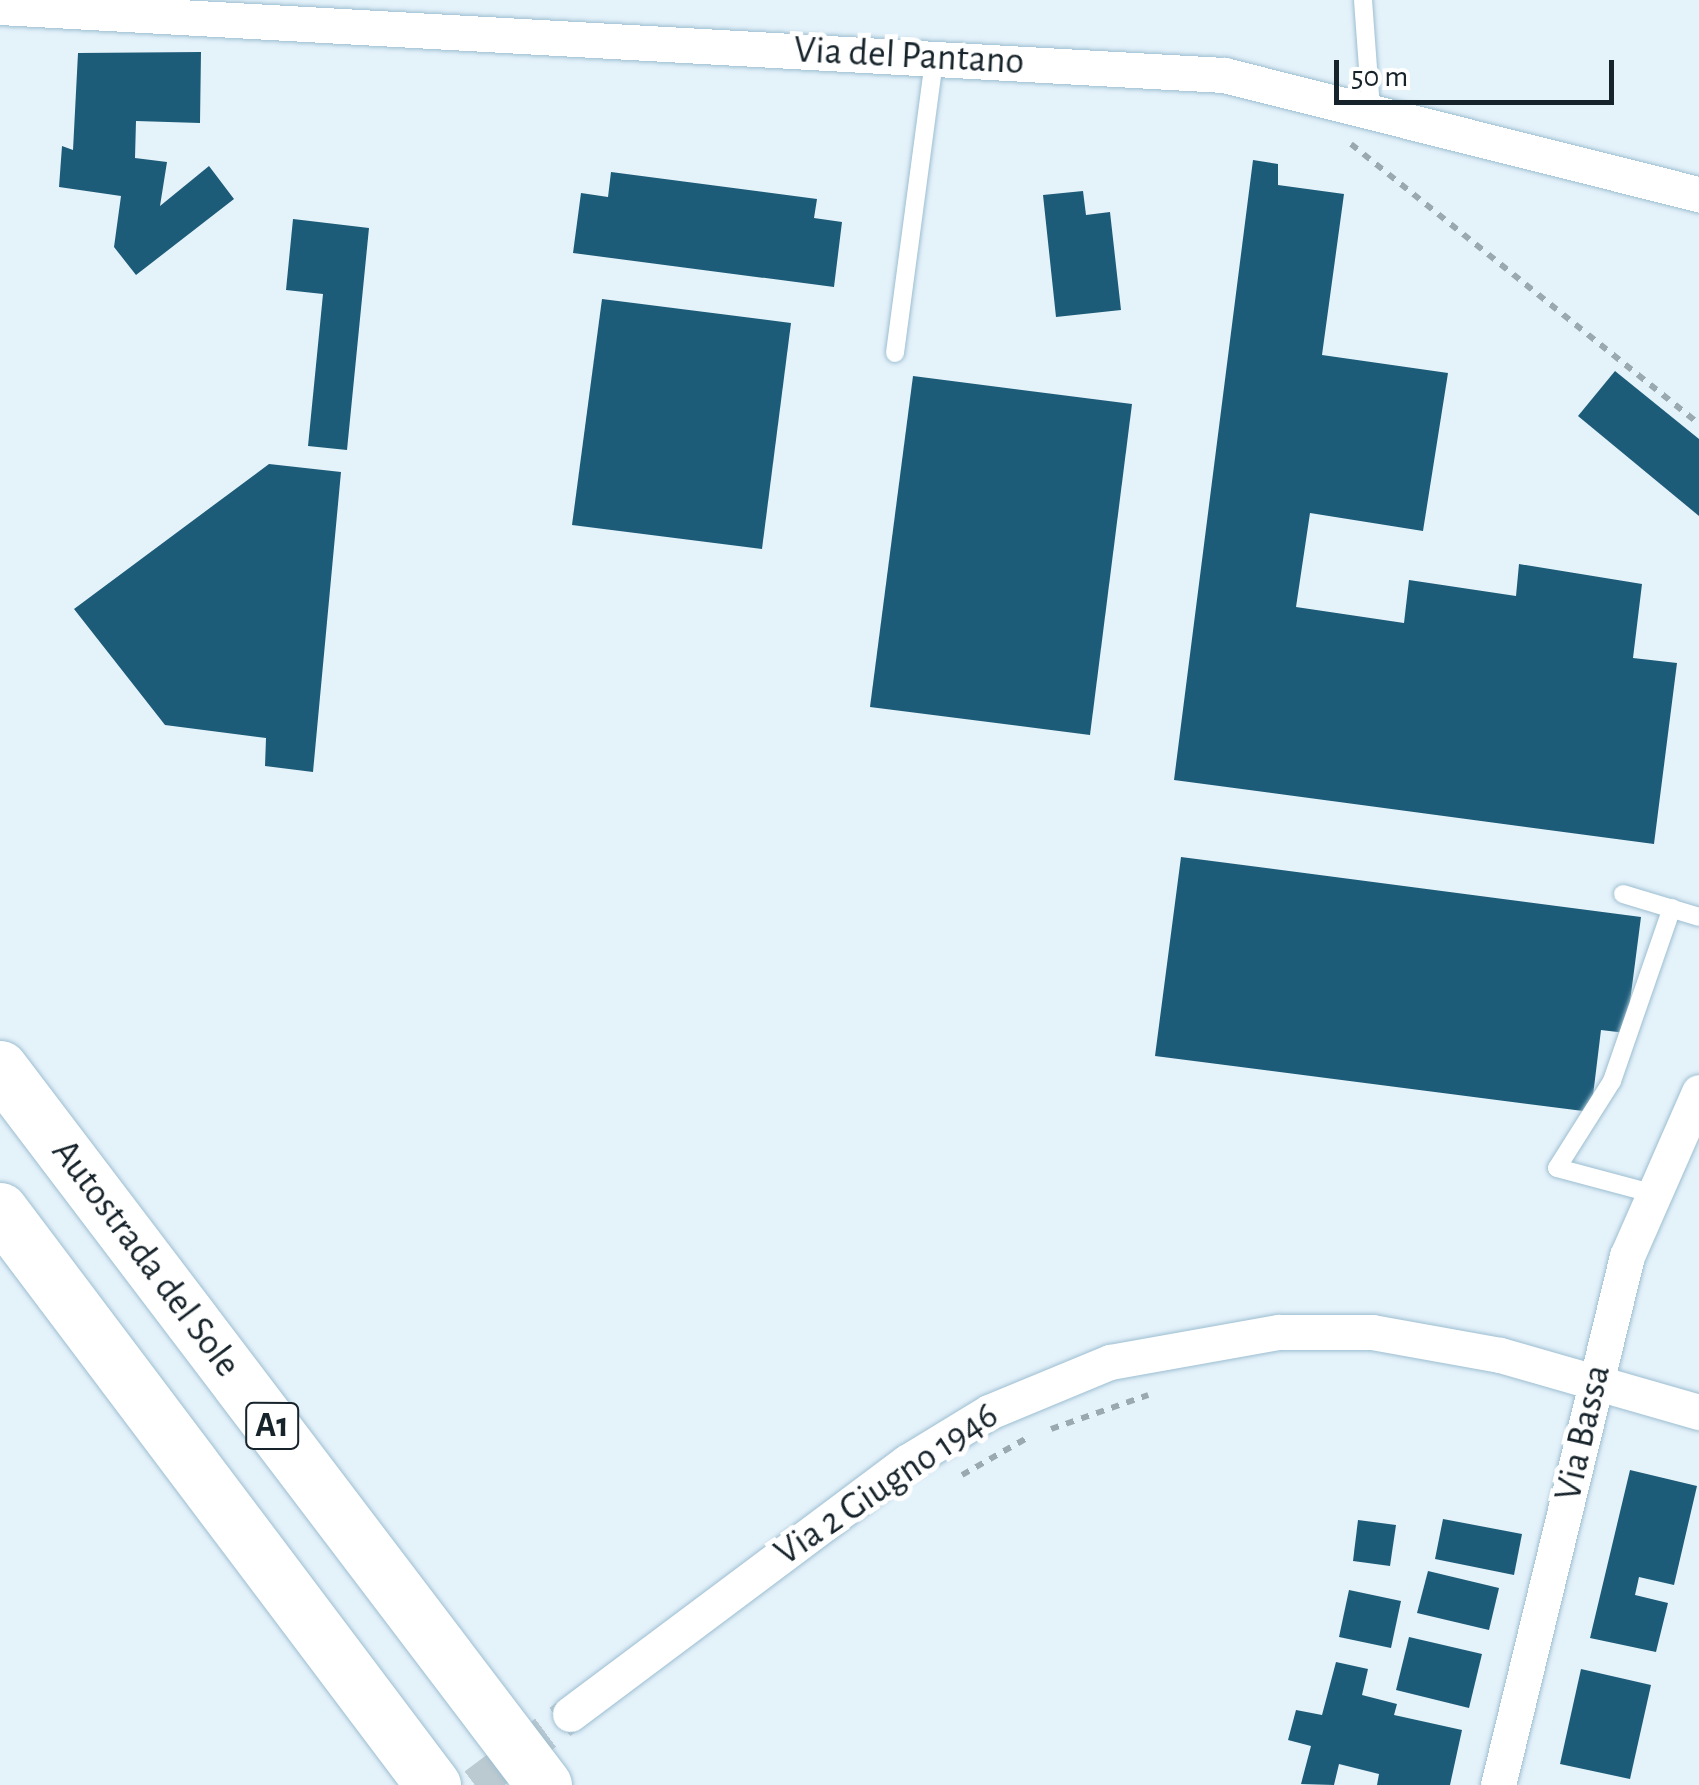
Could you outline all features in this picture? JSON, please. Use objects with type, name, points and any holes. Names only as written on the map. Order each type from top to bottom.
[{"type":"highway","name":"Autostrada del Sole","points":[[0,1068],[544,1785]]},
{"type":"highway","name":"A1","points":[[0,1210],[432,1785]]},
{"type":"street","name":"Via del Pantano","points":[[0,7],[1224,75],[1699,194]]},
{"type":"street","name":"Via Bassa","points":[[1498,1785],[1596,1379],[1650,1193],[1699,1092]]},
{"type":"street","name":"Via 2 Giugno 1946","points":[[570,1714],[908,1462],[989,1412],[1110,1362],[1205,1341],[1340,1330],[1451,1344],[1596,1379],[1699,1412]]},
{"type":"lane","points":[[1363,0],[1371,109]]},
{"type":"lane","points":[[895,353],[934,59]]},
{"type":"lane","points":[[1623,894],[1699,916]]},
{"type":"lane","points":[[1650,1193],[1557,1168],[1612,1081],[1672,908]]},
{"type":"path","points":[[1345,140],[1699,424]]},
{"type":"path","points":[[947,1484],[1028,1438],[1166,1391]]},
{"type":"building","points":[[201,52],[200,123],[136,121],[135,158],[167,162],[160,206],[209,166],[234,199],[136,275],[114,247],[121,196],[59,187],[62,146],[73,150],[78,53]]},
{"type":"building","points":[[1253,160],[1278,164],[1278,185],[1344,194],[1322,355],[1448,373],[1423,531],[1310,513],[1296,607],[1404,623],[1409,580],[1516,596],[1519,564],[1642,584],[1633,658],[1677,663],[1654,844],[1174,780]]},
{"type":"building","points":[[611,172],[817,199],[814,218],[842,222],[834,287],[573,253],[581,193],[608,197]]},
{"type":"building","points":[[1083,191],[1086,215],[1110,212],[1121,310],[1056,317],[1043,195]]},
{"type":"building","points":[[293,219],[369,228],[347,450],[308,446],[323,294],[286,290]]},
{"type":"building","points":[[602,299],[791,323],[762,549],[572,525]]},
{"type":"building","points":[[1615,371],[1699,439],[1699,516],[1578,416]]},
{"type":"building","points":[[913,376],[1132,404],[1090,735],[870,707]]},
{"type":"building","points":[[269,464],[341,472],[313,772],[265,766],[266,738],[165,725],[74,609]]},
{"type":"building","points":[[1181,857],[1641,917],[1626,1033],[1601,1030],[1591,1112],[1155,1056]]},
{"type":"building","points":[[1630,1470],[1697,1486],[1674,1585],[1639,1577],[1635,1595],[1668,1603],[1656,1652],[1590,1638]]},
{"type":"building","points":[[1443,1519],[1522,1534],[1514,1575],[1435,1559]]},
{"type":"building","points":[[1358,1520],[1396,1525],[1390,1566],[1353,1561]]},
{"type":"building","points":[[1428,1571],[1499,1588],[1489,1630],[1417,1613]]},
{"type":"building","points":[[1349,1590],[1401,1601],[1391,1648],[1339,1637]]},
{"type":"building","points":[[1409,1637],[1482,1654],[1469,1708],[1396,1690]]},
{"type":"building","points":[[1336,1662],[1368,1669],[1362,1695],[1397,1704],[1394,1715],[1462,1730],[1450,1785],[1377,1785],[1379,1774],[1339,1764],[1334,1785],[1301,1784],[1311,1746],[1288,1740],[1296,1710],[1322,1715]]},
{"type":"building","points":[[1581,1669],[1651,1685],[1630,1779],[1560,1764]]},
{"type":"tunnel","points":[[475,1785],[570,1714]]}]
